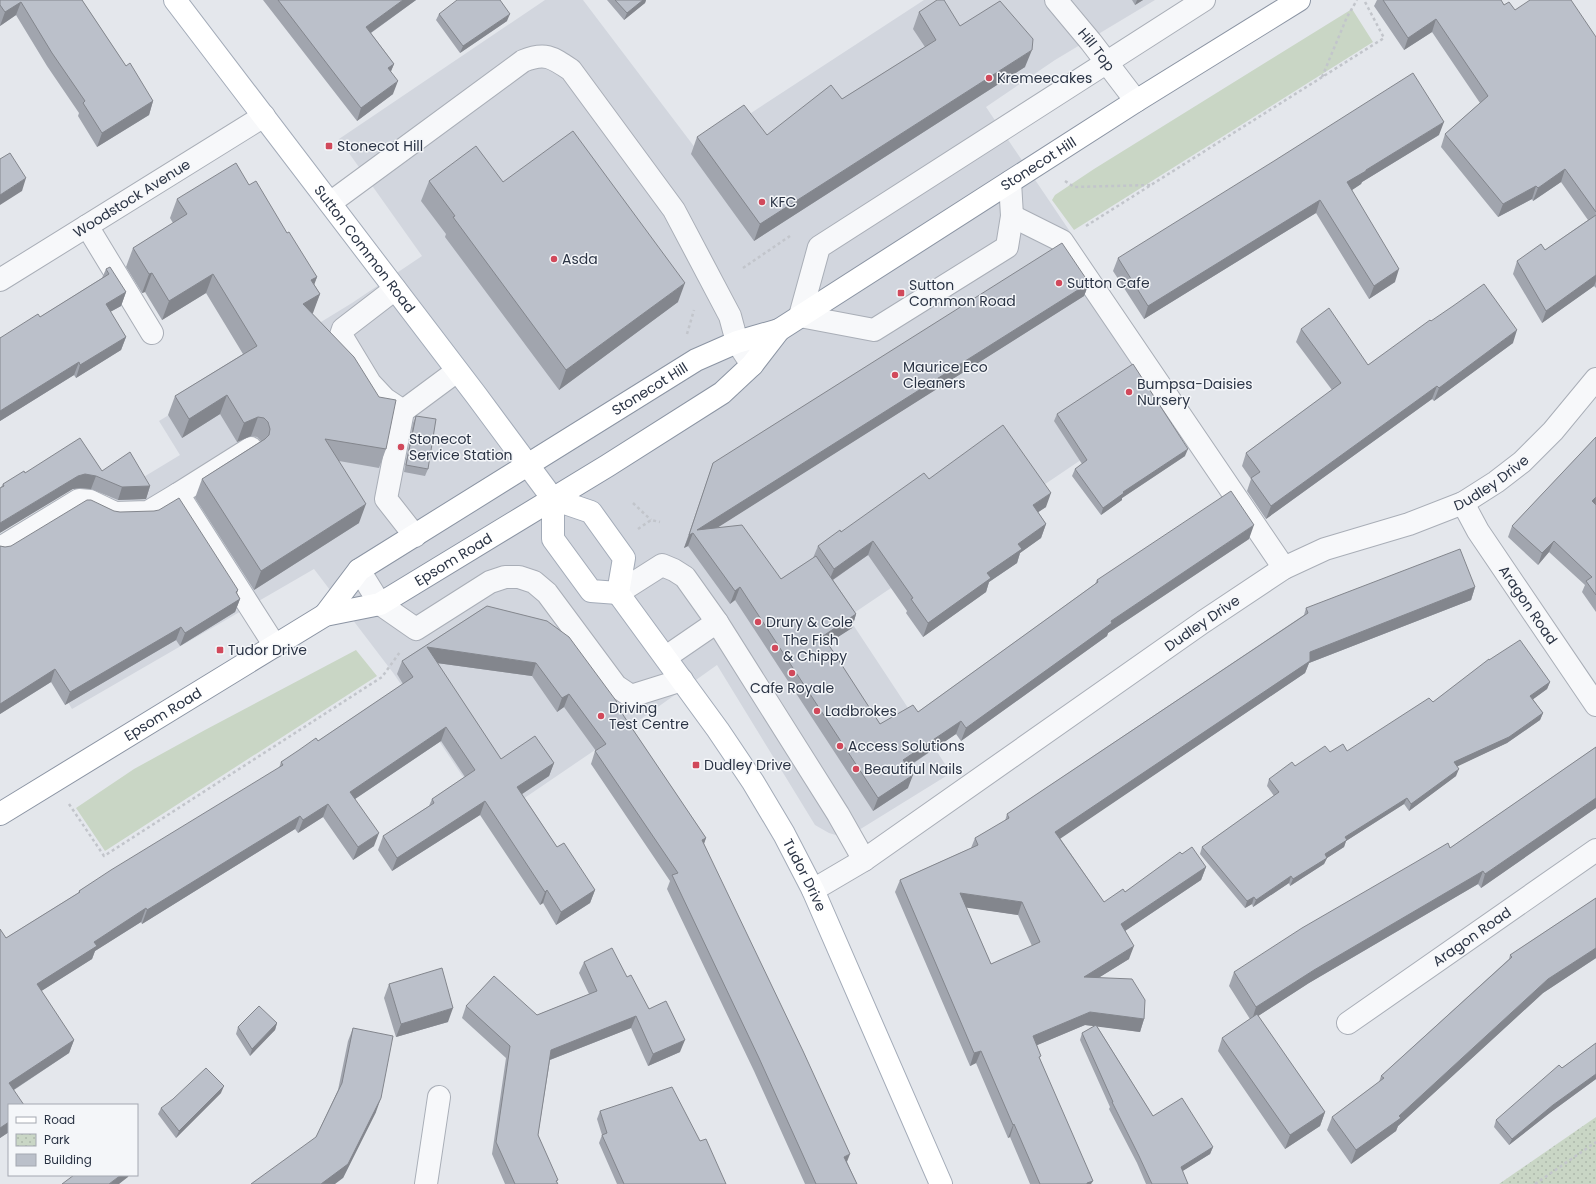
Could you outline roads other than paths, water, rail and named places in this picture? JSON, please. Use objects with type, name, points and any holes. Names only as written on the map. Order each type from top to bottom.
[{"type":"main road","name":"Sutton Common Road","points":[[175,0],[458,371],[553,499]]},
{"type":"main road","name":"Stonecot Hill","points":[[528,465],[696,360],[737,342],[779,330],[1136,101],[1299,0]]},
{"type":"main road","name":"Stonecot Hill","points":[[553,499],[722,393],[752,365],[779,330]]},
{"type":"main road","name":"Epsom Road","points":[[325,615],[359,570],[528,465]]},
{"type":"main road","name":"Epsom Road","points":[[0,814],[325,615],[380,604],[553,499]]},
{"type":"main road","points":[[553,499],[591,512],[624,558],[618,593],[591,592],[553,539],[553,499]]},
{"type":"main road","name":"Tudor Drive","points":[[618,593],[682,680],[752,782],[784,834],[813,890],[941,1184]]},
{"type":"street","name":"Hill Top","points":[[1056,0],[1136,101]]},
{"type":"street","points":[[1010,182],[1012,216],[1007,247],[874,330],[800,316],[819,247],[1204,0]]},
{"type":"street","points":[[330,203],[523,61],[537,55],[555,59],[572,70],[674,210],[730,316],[737,342],[752,365]]},
{"type":"street","name":"Woodstock Avenue","points":[[0,280],[264,116]]},
{"type":"street","points":[[1012,216],[1062,241],[1284,568]]},
{"type":"street","points":[[87,226],[152,333]]},
{"type":"street","points":[[395,289],[344,329],[342,335],[370,383],[384,399],[403,411]]},
{"type":"street","points":[[415,536],[386,499],[403,411],[458,371]]},
{"type":"street","name":"Dudley Drive","points":[[813,890],[864,860],[1203,622],[1284,568],[1325,549],[1409,524],[1463,502],[1496,482],[1522,462],[1553,431],[1596,379]]},
{"type":"street","points":[[0,548],[79,500],[90,501],[115,513],[148,512],[251,448]]},
{"type":"street","points":[[178,494],[275,646]]},
{"type":"street","name":"Aragon Road","points":[[1463,502],[1478,531],[1596,705]]},
{"type":"street","points":[[618,593],[662,565],[686,577],[717,622],[838,814],[864,860]]},
{"type":"street","points":[[359,570],[380,604],[416,629],[490,582],[505,577],[519,577],[534,582],[547,593],[616,686],[631,696],[682,680]]},
{"type":"street","points":[[666,657],[717,622]]},
{"type":"street","name":"Aragon Road","points":[[1348,1023],[1596,850]]},
{"type":"street","points":[[426,1184],[439,1097]]},
{"type":"place","name":"Kremeecakes","points":[[989,78]]},
{"type":"place","name":"Stonecot Hill","points":[[329,146]]},
{"type":"place","name":"KFC","points":[[762,202]]},
{"type":"place","name":"Asda","points":[[554,259]]},
{"type":"place","name":"Sutton Cafe","points":[[1059,283]]},
{"type":"place","name":"Sutton Common Road","points":[[901,293]]},
{"type":"place","name":"Maurice Eco Cleaners","points":[[895,375]]},
{"type":"place","name":"Bumpsa-Daisies Nursery","points":[[1129,392]]},
{"type":"place","name":"Stonecot Service Station","points":[[401,447]]},
{"type":"place","name":"Drury & Cole","points":[[758,622]]},
{"type":"place","name":"The Fish & Chippy","points":[[775,648]]},
{"type":"place","name":"Tudor Drive","points":[[220,650]]},
{"type":"place","name":"Cafe Royale","points":[[792,673]]},
{"type":"place","name":"Ladbrokes","points":[[817,711]]},
{"type":"place","name":"Driving Test Centre","points":[[601,716]]},
{"type":"place","name":"Access Solutions","points":[[840,746]]},
{"type":"place","name":"Dudley Drive","points":[[696,765]]},
{"type":"place","name":"Beautiful Nails","points":[[856,769]]}]
